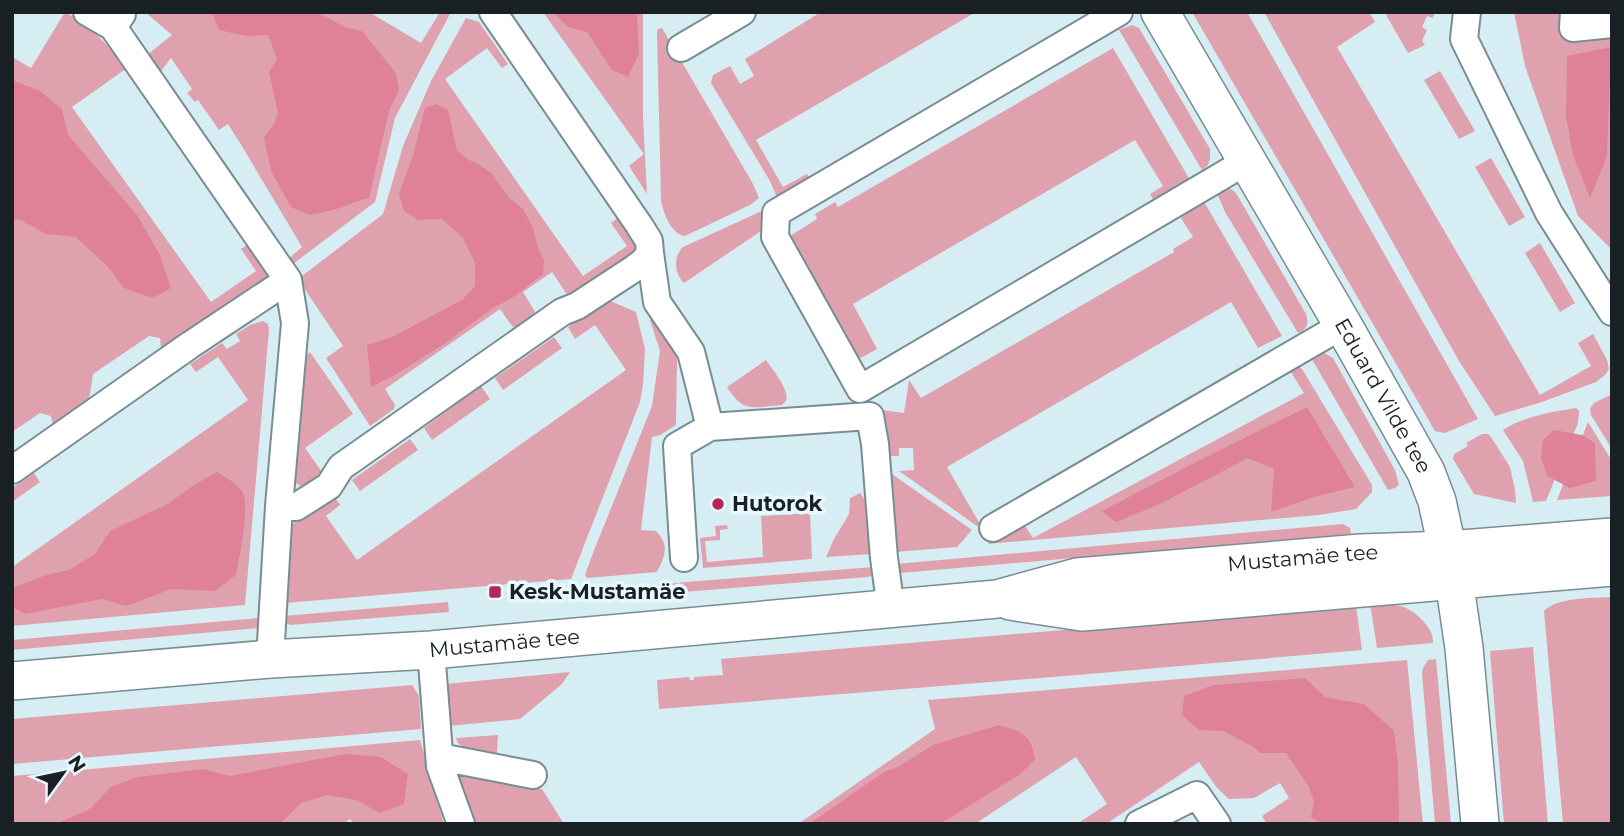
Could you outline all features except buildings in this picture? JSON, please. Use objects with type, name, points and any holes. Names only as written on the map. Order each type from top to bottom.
[{"type":"main road","name":"Eduard Vilde tee","points":[[1160,12],[1426,472],[1437,500],[1451,565],[1464,648],[1480,824]]},
{"type":"main road","name":"Mustamäe tee","points":[[12,681],[431,650],[997,599],[1082,612],[1451,565],[1612,537]]},
{"type":"main road","name":"Mustamäe tee","points":[[1451,565],[1612,567]]},
{"type":"street","points":[[87,12],[118,20],[288,281],[295,323],[279,506],[270,660]]},
{"type":"street","points":[[493,12],[649,241],[657,302],[691,352],[710,427]]},
{"type":"street","points":[[681,48],[742,12]]},
{"type":"street","points":[[891,609],[870,416],[860,389],[775,237],[776,213],[1119,12]]},
{"type":"street","points":[[1467,12],[1464,39],[1549,213],[1612,312]]},
{"type":"street","points":[[1574,12],[1573,28],[1612,24]]},
{"type":"street","points":[[860,389],[1247,161]]},
{"type":"street","points":[[279,506],[296,507],[329,485],[341,467],[375,442],[562,312],[577,306],[635,268],[650,253]]},
{"type":"street","points":[[12,470],[190,345],[288,281]]},
{"type":"street","points":[[993,528],[1343,325]]},
{"type":"street","points":[[684,558],[677,446],[710,427],[870,416]]},
{"type":"street","points":[[431,650],[440,766],[461,824]]},
{"type":"street","points":[[440,757],[533,775]]},
{"type":"street","points":[[1139,824],[1197,795],[1217,824]]},
{"type":"shaded area","points":[[65,12],[99,37],[127,68],[72,107],[211,302],[256,271],[241,249],[252,242],[266,262],[268,272],[264,284],[168,350],[161,347],[160,338],[149,336],[93,374],[84,409],[53,426],[51,416],[40,413],[12,432],[12,57],[31,68]]},
{"type":"shaded area","points":[[145,12],[369,12],[421,43],[440,12],[451,12],[395,118],[375,202],[289,267],[286,261],[302,247],[228,124],[219,130],[198,100],[195,102],[187,93],[192,89],[171,58],[158,75],[147,55],[172,35]]},
{"type":"shaded area","points":[[212,12],[316,12],[345,27],[362,31],[396,73],[399,90],[389,111],[369,198],[310,215],[291,207],[271,171],[264,137],[278,113],[269,72],[277,59],[268,35],[246,36],[219,30]]},
{"type":"shaded area","points":[[543,12],[643,12],[643,117],[647,194],[629,166],[644,154]]},
{"type":"shaded area","points":[[553,12],[637,12],[639,54],[628,77],[612,70],[587,32],[568,27]]},
{"type":"shaded area","points":[[821,12],[976,12],[756,140],[783,187],[807,174],[813,182],[779,202],[770,181],[711,83],[713,75],[730,66],[740,84],[754,76],[745,59]]},
{"type":"shaded area","points":[[1192,12],[1247,12],[1478,419],[1445,433],[1435,431]]},
{"type":"shaded area","points":[[1264,12],[1369,12],[1375,22],[1337,47],[1540,395],[1591,366],[1578,343],[1593,334],[1607,360],[1609,369],[1605,375],[1596,382],[1495,416],[1459,361]]},
{"type":"shaded area","points":[[1390,12],[1435,12],[1433,18],[1427,16],[1422,27],[1427,30],[1422,41],[1425,45],[1408,53],[1386,15]]},
{"type":"shaded area","points":[[1514,12],[1560,12],[1560,32],[1612,28],[1612,250],[1578,216],[1525,66]]},
{"type":"shaded area","points":[[466,18],[479,22],[508,64],[502,68],[487,48],[445,79],[583,276],[627,246],[611,223],[619,217],[638,244],[637,250],[574,296],[566,293],[552,272],[523,292],[536,315],[519,329],[512,326],[500,309],[385,389],[395,405],[394,409],[370,426],[326,358],[343,346],[298,279],[383,214],[403,146],[431,81]]},
{"type":"shaded area","points":[[1132,25],[1139,28],[1210,149],[1210,159],[1202,170],[1119,30]]},
{"type":"shaded area","points":[[662,28],[759,198],[750,205],[685,236],[672,227],[661,201],[657,32]]},
{"type":"shaded area","points":[[1611,47],[1607,156],[1590,198],[1573,155],[1566,117],[1567,56]]},
{"type":"shaded area","points":[[1113,48],[1190,180],[1154,201],[1150,194],[1163,186],[1135,140],[853,304],[877,349],[857,360],[787,238],[817,219],[815,214],[835,202],[838,207]]},
{"type":"shaded area","points":[[1440,71],[1475,131],[1459,139],[1424,80]]},
{"type":"shaded area","points":[[12,80],[40,91],[62,109],[68,135],[137,215],[160,255],[171,288],[152,298],[124,288],[107,266],[76,237],[46,234],[20,220],[12,219]]},
{"type":"shaded area","points":[[436,104],[448,110],[457,150],[492,174],[509,198],[523,209],[533,228],[544,261],[543,274],[444,344],[371,387],[367,345],[392,337],[462,300],[475,286],[475,263],[463,238],[442,219],[418,220],[404,211],[399,194],[413,155],[425,108]]},
{"type":"shaded area","points":[[1491,158],[1525,217],[1509,226],[1475,167]]},
{"type":"shaded area","points":[[1231,189],[1236,193],[1306,314],[1306,326],[1301,332],[1298,333],[1225,212],[1217,193]]},
{"type":"shaded area","points":[[1203,200],[1282,336],[1258,348],[1231,302],[947,467],[980,524],[977,526],[899,471],[914,470],[913,448],[899,448],[899,456],[888,456],[881,413],[882,410],[904,413],[909,380],[921,398],[1174,252],[1173,249],[1193,237],[1181,218],[1182,215]]},
{"type":"shaded area","points":[[766,209],[764,229],[684,283],[678,275],[676,265],[683,247]]},
{"type":"shaded area","points":[[1540,243],[1575,303],[1560,312],[1525,253]]},
{"type":"shaded area","points":[[608,300],[636,312],[645,349],[643,385],[640,402],[571,579],[285,603],[289,529],[332,493],[340,505],[326,516],[357,560],[626,370],[595,325],[575,339],[568,327]]},
{"type":"shaded area","points":[[652,315],[677,354],[676,425],[652,437],[641,530],[656,531],[665,546],[664,556],[657,572],[587,578],[585,575],[593,553],[652,406],[660,351],[650,320]]},
{"type":"shaded area","points":[[263,321],[268,324],[269,330],[245,605],[12,626],[12,567],[248,400],[218,357],[196,372],[190,364],[222,343],[227,349],[240,341],[236,334]]},
{"type":"shaded area","points":[[554,337],[562,348],[503,390],[495,378]]},
{"type":"shaded area","points":[[310,352],[353,414],[305,448],[324,475],[306,488],[294,480],[304,357]]},
{"type":"shaded area","points":[[1322,352],[1333,358],[1395,470],[1399,485],[1395,488],[1388,490],[1310,356]]},
{"type":"shaded area","points":[[766,360],[783,385],[786,401],[782,405],[744,405],[727,387]]},
{"type":"shaded area","points":[[1298,365],[1372,485],[1372,492],[1356,509],[1319,515],[988,544],[994,534],[1022,521],[1033,538],[1304,393],[1287,366]]},
{"type":"shaded area","points":[[481,386],[490,399],[432,440],[424,428]]},
{"type":"shaded area","points":[[1612,394],[1612,449],[1591,415],[1590,408]]},
{"type":"shaded area","points":[[1307,407],[1355,487],[1314,497],[1271,512],[1274,469],[1248,458],[1162,503],[1116,522],[1102,511],[1196,462]]},
{"type":"shaded area","points":[[1576,408],[1579,411],[1578,423],[1546,501],[1533,502],[1523,461],[1503,430],[1529,418]]},
{"type":"shaded area","points":[[1588,422],[1612,461],[1612,496],[1557,500]]},
{"type":"shaded area","points":[[1554,430],[1582,435],[1595,443],[1596,481],[1570,488],[1547,476],[1541,457],[1543,440]]},
{"type":"shaded area","points":[[1482,434],[1491,437],[1510,467],[1516,503],[1474,494],[1453,459],[1454,454],[1468,446],[1466,443]]},
{"type":"shaded area","points":[[410,439],[418,450],[360,491],[352,480]]},
{"type":"shaded area","points":[[217,472],[241,490],[245,510],[236,575],[215,591],[171,589],[126,606],[102,599],[25,614],[12,607],[13,588],[46,575],[69,570],[95,554],[110,531],[168,504]]},
{"type":"shaded area","points":[[889,472],[972,530],[957,547],[895,552]]},
{"type":"shaded area","points":[[34,473],[40,482],[12,502],[12,488]]},
{"type":"shaded area","points":[[860,493],[869,514],[872,554],[826,557],[849,514],[850,498]]},
{"type":"shaded area","points":[[810,513],[812,559],[703,568],[700,538],[716,536],[715,526],[727,525],[728,529],[720,530],[720,540],[705,541],[707,562],[763,557],[761,516]]},
{"type":"shaded area","points":[[1343,524],[1350,528],[1351,534],[900,573],[896,564]]},
{"type":"shaded area","points":[[873,567],[873,575],[868,577],[584,600],[584,595],[589,590]]},
{"type":"shaded area","points":[[1612,597],[1612,824],[1563,824],[1544,611],[1566,601]]},
{"type":"shaded area","points":[[448,602],[449,612],[290,625],[285,622],[283,616]]},
{"type":"shaded area","points":[[1370,604],[1393,605],[1412,611],[1428,627],[1433,643],[1377,648]]},
{"type":"shaded area","points":[[1356,605],[1362,650],[659,709],[657,680],[689,677],[694,680],[694,677],[723,675],[721,659]]},
{"type":"shaded area","points":[[258,618],[261,620],[260,628],[12,650],[12,640]]},
{"type":"shaded area","points":[[1533,647],[1548,824],[1504,824],[1490,651]]},
{"type":"shaded area","points":[[1436,659],[1451,824],[1435,824],[1422,674],[1428,660]]},
{"type":"shaded area","points":[[1407,660],[1423,824],[1267,824],[1262,816],[1289,798],[1280,783],[1254,798],[1229,799],[1217,788],[1199,762],[1106,824],[1077,824],[1107,804],[1076,757],[975,824],[798,824],[935,729],[928,700]]},
{"type":"shaded area","points":[[570,672],[562,684],[520,719],[449,726],[445,684]]},
{"type":"shaded area","points":[[1305,678],[1325,697],[1364,704],[1394,731],[1398,763],[1399,824],[1321,824],[1311,817],[1314,802],[1309,787],[1286,753],[1261,753],[1223,731],[1199,730],[1182,715],[1184,696],[1213,685]]},
{"type":"shaded area","points":[[412,685],[419,696],[421,729],[12,764],[12,719]]},
{"type":"shaded area","points":[[999,725],[1024,735],[1031,744],[1035,760],[1019,775],[940,824],[809,824],[884,772],[896,768],[933,745]]},
{"type":"shaded area","points":[[498,735],[497,753],[493,755],[463,747],[456,738]]},
{"type":"shaded area","points":[[420,740],[444,824],[354,824],[350,819],[343,824],[12,824],[12,776]]},
{"type":"shaded area","points":[[345,754],[381,757],[408,774],[404,804],[380,813],[356,800],[328,795],[301,803],[280,824],[55,824],[90,809],[111,787],[137,777],[204,769],[229,776]]},
{"type":"shaded area","points":[[469,772],[542,789],[564,824],[476,824],[461,801],[451,773]]},
{"type":"place","name":"Hutorok","points":[[718,504]]},
{"type":"place","name":"Kesk-Mustamäe","points":[[495,592]]}]
